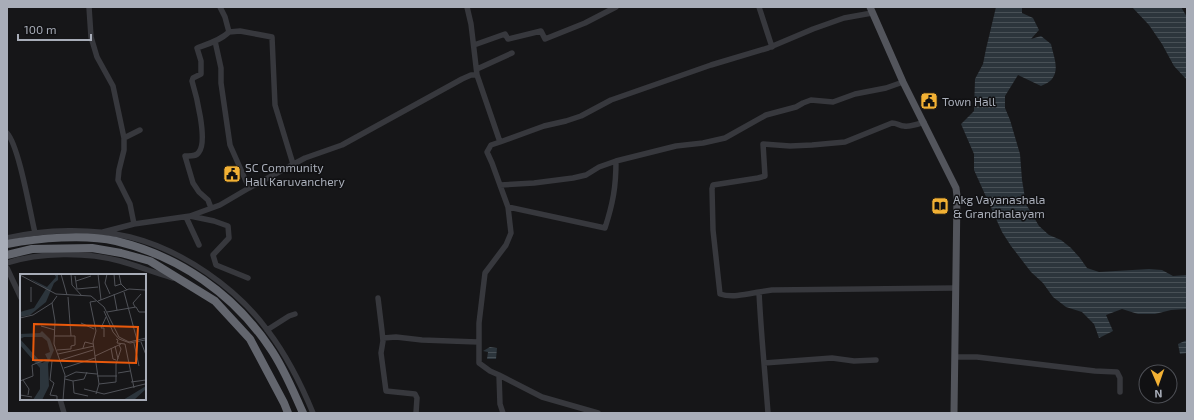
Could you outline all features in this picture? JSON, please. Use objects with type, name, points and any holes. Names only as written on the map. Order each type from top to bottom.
[{"type":"highway","points":[[7,244],[32,239],[59,238],[85,238],[115,241],[148,251],[183,266],[210,284],[232,302],[253,325],[270,347],[282,368],[303,413]]},
{"type":"highway","points":[[7,256],[32,249],[92,248],[121,253],[150,261],[215,301],[250,339],[288,413]]},
{"type":"main road","points":[[871,10],[904,82],[956,188],[954,413]]},
{"type":"street","points":[[89,7],[91,37],[97,57],[113,86],[124,138],[124,150],[118,180],[130,204],[134,224]]},
{"type":"street","points":[[220,7],[225,17],[229,32]]},
{"type":"street","points":[[467,7],[477,72],[500,142]]},
{"type":"street","points":[[474,45],[505,34],[508,39],[541,31],[545,38],[585,24],[616,7]]},
{"type":"street","points":[[759,7],[772,47]]},
{"type":"street","points":[[598,413],[542,398],[481,366],[479,363],[479,324],[485,273],[506,245],[511,233],[508,207],[487,152],[491,145],[539,128],[581,116],[611,100],[711,65],[772,47],[812,29],[871,10]]},
{"type":"street","points":[[211,208],[208,200],[199,192],[193,183],[185,156],[195,156],[200,151],[203,136],[192,81],[193,78],[201,74],[201,61],[197,48],[212,43],[229,32],[240,31],[272,36],[275,105],[293,164]]},
{"type":"street","points":[[215,40],[221,68],[221,83],[230,146],[249,188]]},
{"type":"street","points":[[101,233],[134,224],[188,216],[220,205],[293,164],[318,153],[342,145],[512,53]]},
{"type":"street","points":[[500,185],[534,183],[586,175],[599,166],[616,161],[676,146],[703,144],[725,138],[766,115],[796,108],[811,100],[833,102],[855,94],[886,88],[904,82]]},
{"type":"street","points":[[924,122],[906,126],[892,122],[872,132],[845,142],[838,143],[790,146],[763,144],[765,176],[713,185],[713,230],[720,294],[724,296],[787,290],[955,288]]},
{"type":"street","points":[[124,138],[140,130]]},
{"type":"street","points":[[7,133],[12,139],[35,233]]},
{"type":"street","points":[[508,207],[605,228],[616,189],[616,161]]},
{"type":"street","points":[[188,216],[199,245]]},
{"type":"street","points":[[188,216],[214,221],[228,226],[229,238],[213,255],[216,264],[248,278]]},
{"type":"street","points":[[7,238],[35,233],[64,231],[101,233],[131,237],[186,260],[212,276],[235,294],[267,330],[298,379],[313,413]]},
{"type":"street","points":[[7,263],[40,257],[66,255],[91,256],[120,261],[155,273],[182,280]]},
{"type":"street","points":[[7,268],[20,296]]},
{"type":"street","points":[[760,292],[761,333],[768,413]]},
{"type":"street","points":[[378,298],[383,338],[381,353],[386,391],[415,394],[417,398],[416,413]]},
{"type":"street","points":[[267,330],[289,316],[295,314]]},
{"type":"street","points":[[383,338],[396,337],[422,340],[478,342]]},
{"type":"street","points":[[955,357],[977,357],[1095,371],[1117,372],[1120,378],[1120,392]]},
{"type":"street","points":[[764,363],[832,358],[854,361],[876,360]]},
{"type":"street","points":[[499,375],[500,404],[503,413]]},
{"type":"street","points":[[60,400],[64,413]]},
{"type":"shaded area","points":[[996,7],[1022,7],[1022,13],[1033,18],[1039,30],[1031,39],[1041,36],[1051,44],[1056,66],[1056,71],[1052,79],[1041,86],[1018,75],[1005,96],[1005,108],[1020,154],[1026,204],[1039,226],[1049,235],[1061,240],[1071,248],[1087,268],[1099,272],[1149,269],[1162,270],[1173,276],[1187,275],[1187,309],[1171,310],[1155,314],[1138,314],[1122,309],[1106,315],[1113,331],[1099,338],[1094,324],[1082,312],[1066,307],[1053,297],[1043,283],[1031,272],[1002,232],[974,170],[974,154],[961,124],[974,111],[975,79],[983,64]]},
{"type":"shaded area","points":[[1132,7],[1181,7],[1187,17],[1187,80],[1174,66],[1162,44],[1149,25]]},
{"type":"shaded area","points":[[1187,340],[1187,353],[1180,354],[1178,344]]},
{"type":"shaded area","points":[[490,347],[497,348],[496,359],[487,359],[488,352],[483,351]]},
{"type":"place","name":"Town Hall","points":[[929,101]]},
{"type":"place","name":"SC Community Hall Karuvanchery","points":[[232,174]]},
{"type":"place","name":"Akg Vayanashala & Grandhalayam","points":[[940,206]]}]
